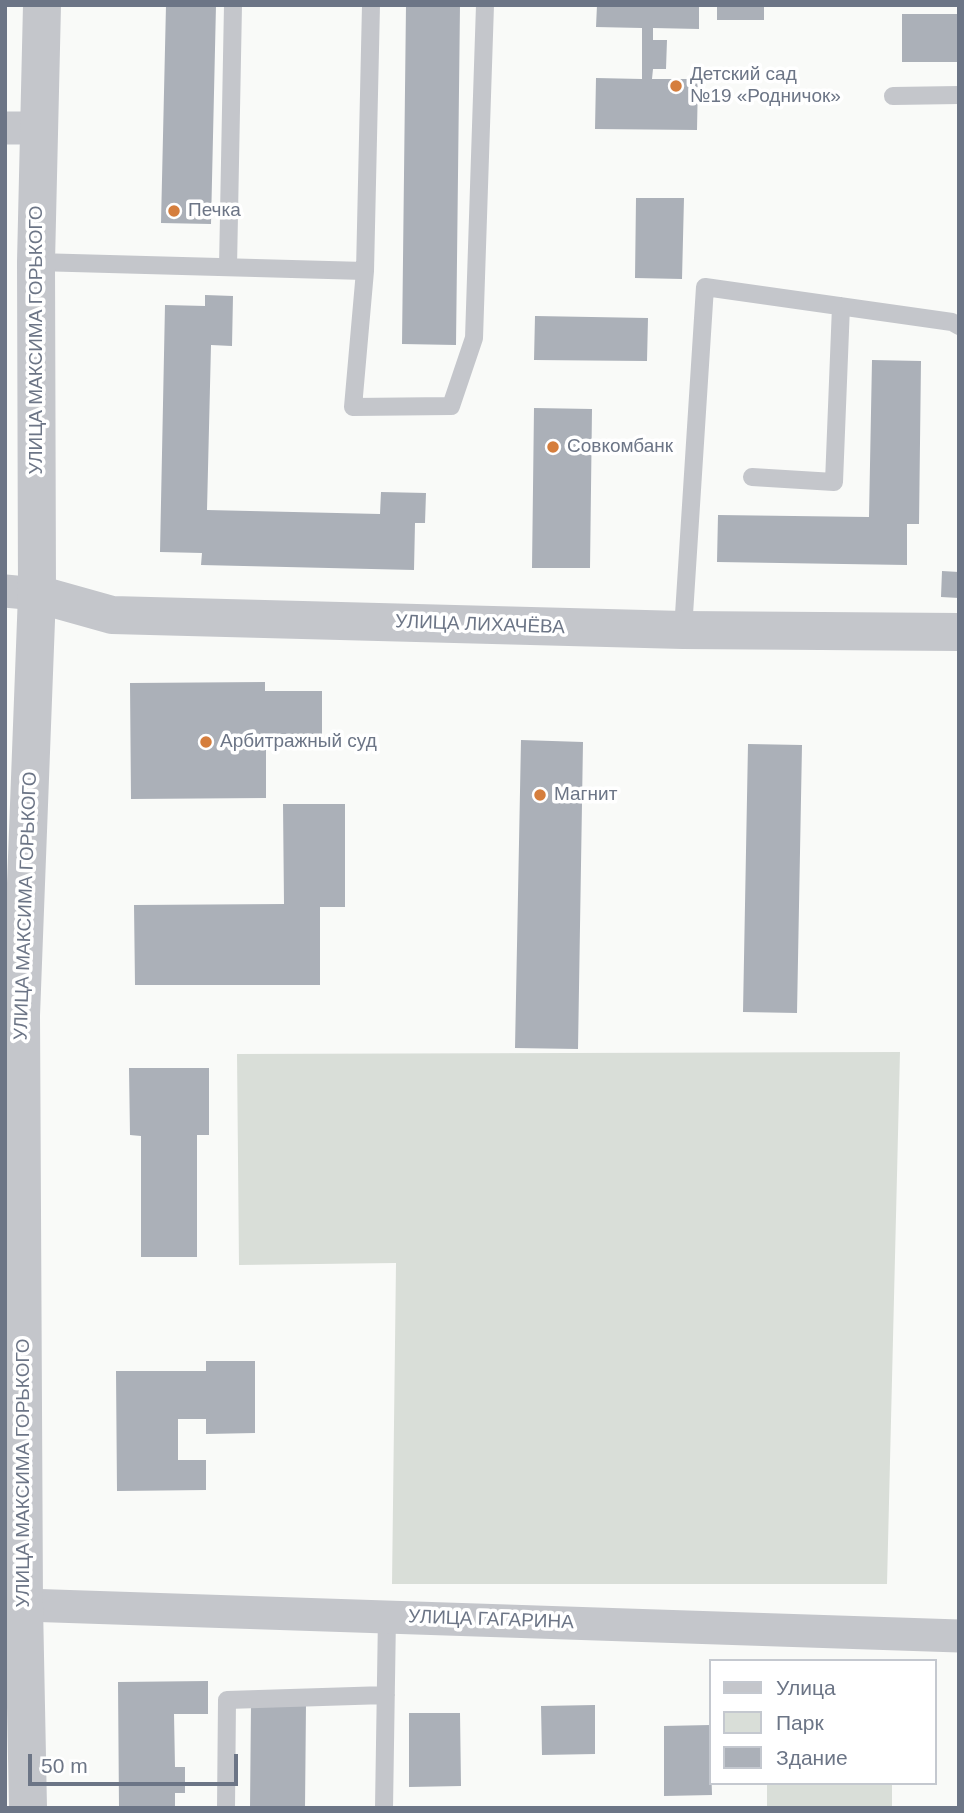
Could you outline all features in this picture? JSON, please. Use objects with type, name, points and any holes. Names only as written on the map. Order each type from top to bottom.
[{"type":"street","name":"УЛИЦА МАКСИМА ГОРЬКОГО","points":[[29,1808],[13,1015],[21,592],[36,262],[22,128],[42,5]]},
{"type":"street","name":"УЛИЦА ЛИХАЧЁВА","points":[[21,592],[113,615],[683,631],[959,632]]},
{"type":"street","name":"УЛИЦА ГАГАРИНА","points":[[24,1605],[959,1636]]},
{"type":"lane","points":[[228,267],[233,5]]},
{"type":"lane","points":[[371,5],[365,271],[353,407],[451,406],[474,338],[485,5]]},
{"type":"lane","points":[[892,96],[959,95]]},
{"type":"lane","points":[[36,262],[365,271]]},
{"type":"lane","points":[[683,631],[705,286],[952,322],[959,326]]},
{"type":"lane","points":[[752,477],[834,482],[841,306]]},
{"type":"lane","points":[[384,1808],[387,1616]]},
{"type":"lane","points":[[226,1808],[227,1700],[386,1695]]},
{"type":"green space","points":[[900,1052],[887,1584],[392,1584],[396,1263],[239,1265],[237,1054]]},
{"type":"green space","points":[[767,1785],[892,1785],[892,1808],[767,1808]]},
{"type":"building","points":[[166,5],[216,5],[211,224],[161,223]]},
{"type":"building","points":[[406,5],[460,5],[456,345],[402,344]]},
{"type":"building","points":[[597,5],[699,5],[699,29],[653,28],[653,40],[667,40],[666,69],[653,69],[652,79],[698,79],[697,130],[595,129],[596,78],[642,79],[642,28],[596,27]]},
{"type":"building","points":[[717,5],[764,5],[764,20],[717,20]]},
{"type":"building","points":[[902,14],[959,14],[959,62],[902,62]]},
{"type":"building","points":[[636,198],[684,198],[682,279],[635,278]]},
{"type":"building","points":[[205,295],[233,296],[232,346],[211,345],[207,510],[380,514],[381,492],[426,493],[425,523],[415,523],[414,570],[201,565],[202,553],[160,552],[165,305],[205,306]]},
{"type":"building","points":[[535,316],[648,318],[647,361],[534,360]]},
{"type":"building","points":[[872,360],[921,361],[919,524],[907,524],[907,565],[717,562],[718,515],[869,517]]},
{"type":"building","points":[[534,408],[592,409],[590,568],[532,568]]},
{"type":"building","points":[[942,571],[959,572],[959,598],[941,597]]},
{"type":"building","points":[[265,682],[265,691],[322,691],[322,734],[266,734],[266,798],[131,799],[130,683]]},
{"type":"building","points":[[521,740],[583,742],[578,1049],[515,1048]]},
{"type":"building","points":[[748,744],[802,745],[797,1013],[743,1012]]},
{"type":"building","points":[[283,804],[345,804],[345,907],[320,907],[320,985],[135,985],[134,905],[284,904]]},
{"type":"building","points":[[129,1068],[209,1068],[209,1135],[197,1135],[197,1257],[141,1257],[141,1136],[130,1135]]},
{"type":"building","points":[[206,1361],[255,1361],[255,1433],[206,1434],[206,1419],[178,1419],[178,1460],[206,1460],[206,1490],[117,1491],[116,1371],[206,1371]]},
{"type":"building","points":[[208,1681],[208,1714],[174,1714],[175,1767],[185,1767],[185,1793],[175,1793],[175,1808],[119,1808],[118,1682]]},
{"type":"building","points":[[251,1704],[306,1704],[305,1808],[250,1808]]},
{"type":"building","points":[[595,1705],[595,1754],[542,1755],[541,1706]]},
{"type":"building","points":[[409,1713],[460,1713],[461,1786],[409,1787]]},
{"type":"building","points":[[708,1725],[708,1785],[712,1785],[712,1795],[664,1796],[664,1726]]},
{"type":"place","name":"Детский сад №19 «Родничок»","points":[[676,86]]},
{"type":"place","name":"Печка","points":[[174,211]]},
{"type":"place","name":"Совкомбанк","points":[[553,447]]},
{"type":"place","name":"Арбитражный суд","points":[[206,742]]},
{"type":"place","name":"Магнит","points":[[540,795]]}]
